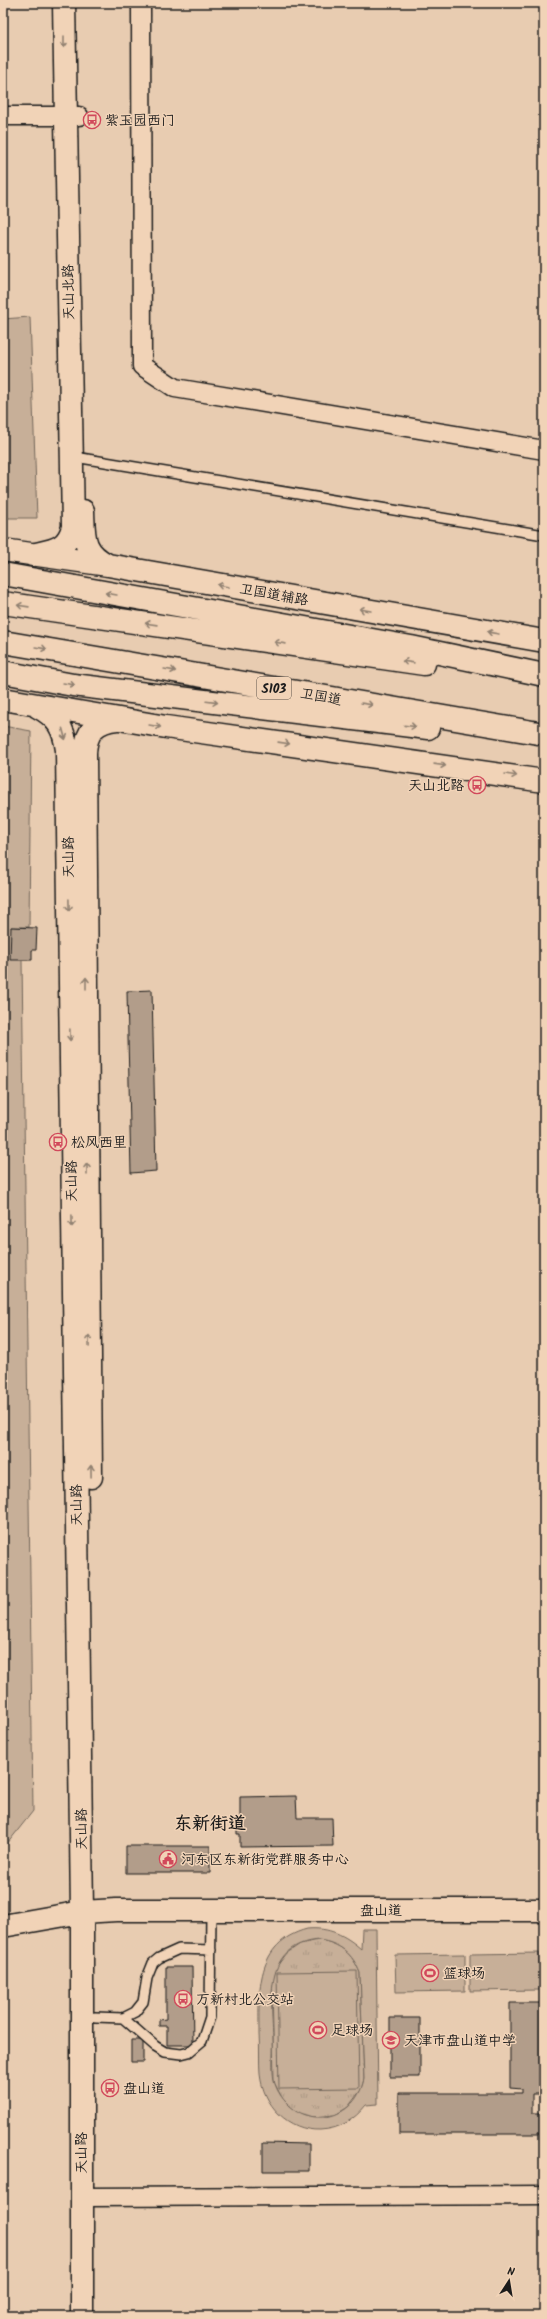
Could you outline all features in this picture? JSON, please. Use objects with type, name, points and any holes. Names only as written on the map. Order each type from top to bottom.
[{"type":"main road","name":"天山北路","points":[[64,3],[72,116],[84,541],[91,553],[108,565]]},
{"type":"main road","name":"天山北路","points":[[32,555],[60,548],[69,540],[73,527],[72,116],[79,3]]},
{"type":"main road","name":"卫国道辅路","points":[[3,550],[108,565],[544,641]]},
{"type":"main road","points":[[3,574],[411,647],[544,675]]},
{"type":"main road","points":[[3,603],[544,682]]},
{"type":"main road","name":"卫国道","points":[[3,642],[544,734]]},
{"type":"main road","points":[[3,672],[73,685],[544,741]]},
{"type":"main road","points":[[3,699],[38,707],[117,719],[544,781]]},
{"type":"main road","name":"天山路","points":[[38,707],[50,713],[62,727],[67,750],[89,1907],[95,2017],[82,2316]]},
{"type":"main road","name":"天山路","points":[[94,2316],[87,2197],[89,1907],[88,1190],[85,753],[87,738],[95,725],[101,722],[117,719]]},
{"type":"main road","name":"盘山道","points":[[3,1916],[89,1907],[544,1900]]},
{"type":"main road","name":"盘山道","points":[[211,1905],[544,1910]]},
{"type":"main road","name":"盘山道","points":[[3,1926],[89,1907]]},
{"type":"street","points":[[141,3],[142,366],[176,388],[544,450]]},
{"type":"street","points":[[3,116],[72,116]]},
{"type":"street","points":[[87,2197],[544,2195]]},
{"type":"lane","points":[[81,458],[544,534]]},
{"type":"lane","points":[[123,2018],[155,2046],[165,2052],[181,2054],[196,2048],[205,2036],[210,2017],[211,1905]]},
{"type":"lane","points":[[95,2017],[123,2018],[135,2012],[144,2002],[147,1978],[153,1963],[159,1958],[179,1949],[211,1950]]},
{"type":"green space","points":[[30,317],[37,518],[3,518],[3,319]]},
{"type":"green space","points":[[3,726],[31,731],[29,927],[11,927],[22,960],[33,1811],[3,1849]]},
{"type":"green space","points":[[307,1929],[322,1929],[343,1936],[361,1949],[362,1929],[376,1929],[378,2104],[366,2105],[357,2115],[346,2123],[334,2128],[320,2130],[308,2129],[288,2121],[272,2106],[262,2085],[260,2074],[259,2034],[260,1986],[269,1957],[278,1945],[290,1936]],"holes":[[[319,1940],[345,1950],[354,1960],[360,1973],[364,2079],[358,2095],[349,2106],[337,2114],[324,2117],[311,2116],[298,2111],[286,2102],[277,2089],[273,2072],[272,1993],[274,1977],[279,1963],[288,1952],[301,1944]]]},
{"type":"green space","name":"足球场","points":[[319,1940],[333,1944],[345,1950],[354,1960],[360,1973],[364,2079],[361,2090],[348,2107],[335,2115],[313,2117],[296,2112],[282,2098],[274,2082],[272,1983],[277,1966],[287,1953],[300,1944]]},
{"type":"green space","name":"篮球场","points":[[539,1953],[540,1990],[470,1991],[470,1954]]},
{"type":"green space","name":"篮球场","points":[[465,1954],[465,1991],[396,1992],[395,1955]]},
{"type":"green space","name":"足球场","points":[[357,1971],[359,2088],[279,2089],[277,1972]]},
{"type":"building","points":[[11,927],[37,928],[36,950],[32,950],[32,960],[10,960]]},
{"type":"building","points":[[152,990],[156,1171],[131,1173],[127,991]]},
{"type":"building","points":[[296,1796],[297,1818],[332,1818],[333,1846],[240,1847],[240,1834],[237,1834],[237,1826],[240,1826],[240,1797]]},
{"type":"building","name":"河东区东新街党群服务中心","points":[[126,1846],[210,1846],[210,1873],[126,1873]]},
{"type":"building","points":[[166,1967],[192,1967],[193,2045],[167,2045],[167,2026],[159,2026],[159,2020],[166,2019]]},
{"type":"building","points":[[510,2003],[544,2003],[544,2094],[532,2094],[532,2113],[544,2113],[544,2134],[399,2134],[399,2093],[522,2093],[522,2089],[510,2088]]},
{"type":"building","points":[[390,2018],[420,2018],[420,2077],[390,2077]]},
{"type":"building","points":[[131,2040],[143,2040],[143,2062],[131,2062]]},
{"type":"building","points":[[263,2143],[309,2144],[309,2171],[263,2171]]},
{"type":"place","name":"紫玉园西门","points":[[92,120]]},
{"type":"place","name":"天山北路","points":[[477,785]]},
{"type":"place","name":"松风西里","points":[[58,1142]]},
{"type":"place","name":"河东区东新街党群服务中心","points":[[168,1859]]},
{"type":"place","name":"篮球场","points":[[430,1973]]},
{"type":"place","name":"万新村北公交站","points":[[183,1999]]},
{"type":"place","name":"足球场","points":[[318,2030]]},
{"type":"place","name":"天津市盘山道中学","points":[[391,2040]]},
{"type":"place","name":"盘山道","points":[[110,2088]]},
{"type":"district","name":"东新街道","points":[[210,1823]]}]
